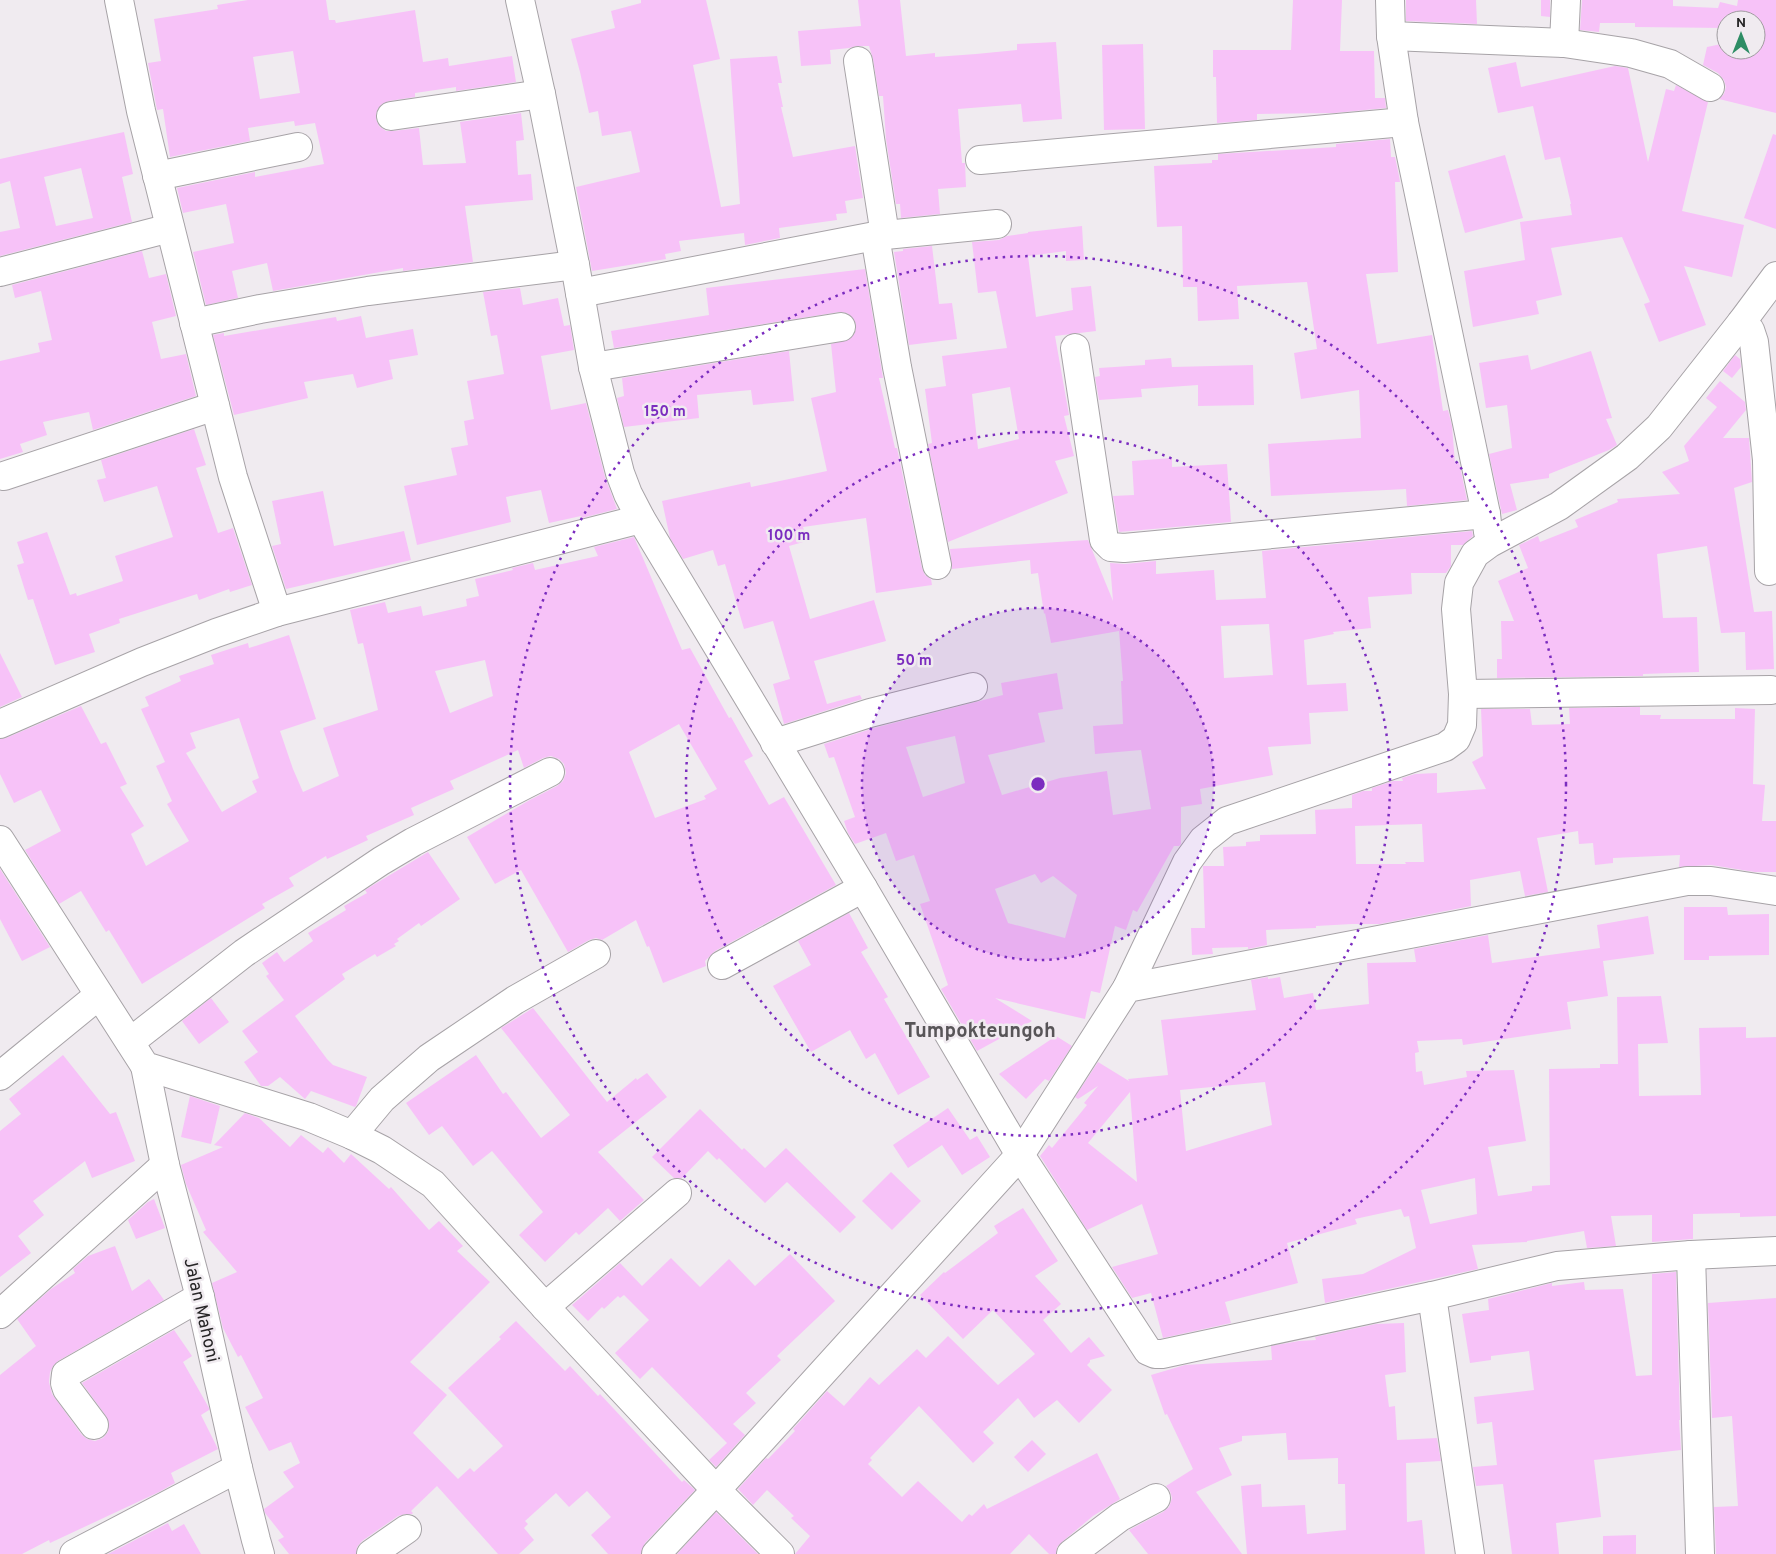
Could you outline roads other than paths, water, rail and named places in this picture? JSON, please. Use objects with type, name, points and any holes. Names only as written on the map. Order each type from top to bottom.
[{"type":"street","points":[[119,0],[141,112],[232,477],[278,612]]},
{"type":"street","points":[[1390,0],[1391,36],[1404,122],[1486,514],[1490,543]]},
{"type":"street","points":[[1564,42],[1566,0]]},
{"type":"street","points":[[525,1],[541,94],[576,265],[593,367],[620,473],[628,494],[641,519],[734,670],[1020,1155],[1148,1351],[1162,1354],[1432,1296],[1557,1266],[1691,1254],[1776,1251]]},
{"type":"street","points":[[1391,36],[1564,42],[1631,53],[1670,64],[1710,86]]},
{"type":"street","points":[[858,61],[897,367],[937,565]]},
{"type":"street","points":[[391,116],[541,94]]},
{"type":"street","points":[[980,160],[1404,122]]},
{"type":"street","points":[[157,176],[298,146]]},
{"type":"street","points":[[580,293],[880,236],[996,224]]},
{"type":"street","points":[[0,272],[170,228]]},
{"type":"street","points":[[194,323],[260,309],[368,291],[576,265]]},
{"type":"street","points":[[656,1554],[1020,1155],[1127,988],[1187,862],[1203,840],[1227,821],[1445,747],[1456,739],[1462,726],[1463,694],[1456,609],[1459,583],[1475,554],[1490,543],[1559,506],[1626,457],[1659,427],[1776,276]]},
{"type":"street","points":[[1741,323],[1750,330],[1754,342],[1772,460],[1769,571]]},
{"type":"street","points":[[593,367],[842,327]]},
{"type":"street","points":[[1075,348],[1104,540],[1111,547],[1124,548],[1486,514]]},
{"type":"street","points":[[4,476],[215,406]]},
{"type":"street","points":[[0,724],[152,658],[216,633],[278,612],[641,519]]},
{"type":"street","points":[[776,743],[870,713],[974,687]]},
{"type":"street","points":[[1463,694],[1771,690]]},
{"type":"street","points":[[130,1042],[244,953],[381,861],[413,842],[550,772]]},
{"type":"street","points":[[0,840],[146,1066],[309,1117],[352,1135],[390,1155],[433,1184],[545,1308],[716,1490],[780,1554]]},
{"type":"street","points":[[1127,988],[1688,881],[1711,881],[1776,891]]},
{"type":"street","points":[[722,965],[863,888]]},
{"type":"street","points":[[352,1135],[382,1099],[429,1058],[514,1000],[596,954]]},
{"type":"street","points":[[0,1076],[99,995]]},
{"type":"street","name":"Jalan Mahoni","points":[[146,1066],[165,1165],[200,1297],[238,1468],[260,1554]]},
{"type":"street","points":[[0,1314],[165,1165]]},
{"type":"street","points":[[545,1308],[677,1193]]},
{"type":"street","points":[[1691,1254],[1700,1554]]},
{"type":"street","points":[[1432,1296],[1470,1554]]},
{"type":"street","points":[[94,1425],[67,1388],[65,1383],[66,1374],[200,1297]]},
{"type":"street","points":[[74,1554],[238,1468]]},
{"type":"street","points":[[1071,1554],[1120,1517],[1156,1498]]},
{"type":"street","points":[[371,1554],[407,1529]]},
{"type":"district","name":"Tumpokteungoh","points":[[980,1030]]}]
